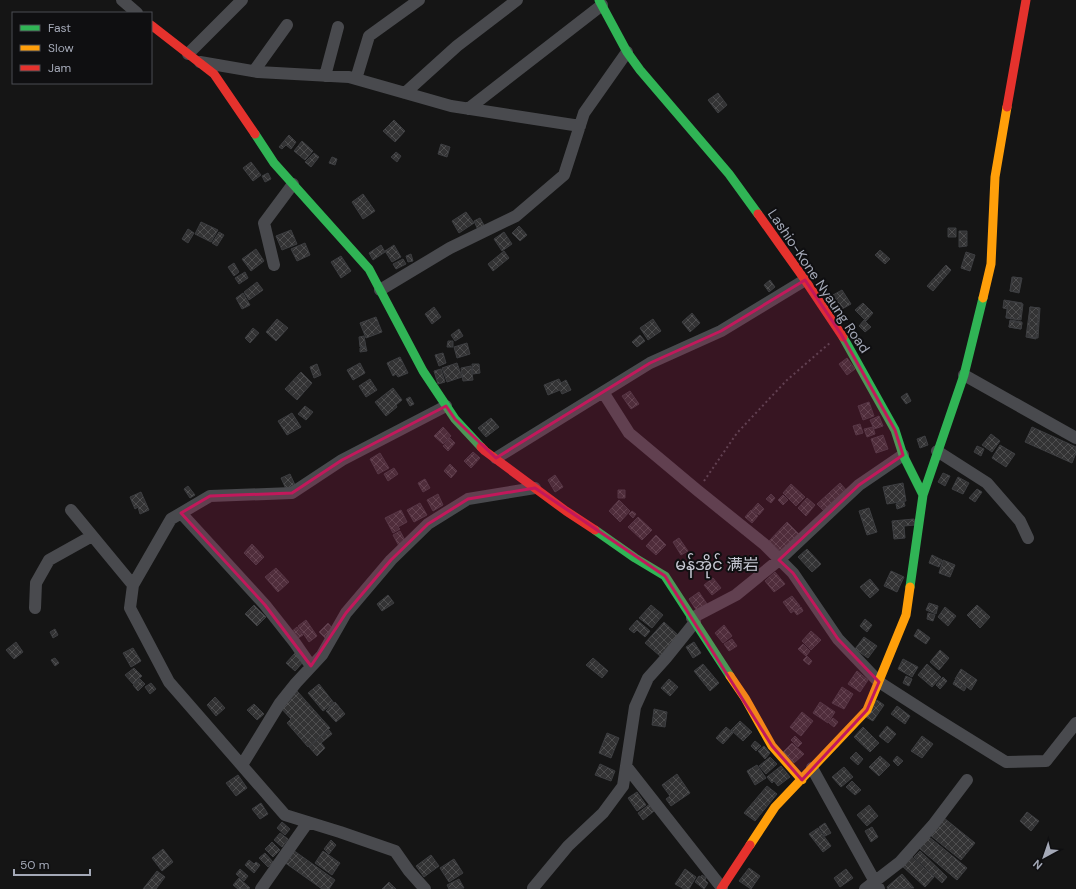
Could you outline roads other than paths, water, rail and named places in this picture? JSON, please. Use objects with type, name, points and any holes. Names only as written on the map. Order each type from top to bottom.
[{"type":"street","points":[[122,0],[136,12]]},
{"type":"street","points":[[188,54],[242,0]]},
{"type":"street","points":[[356,79],[369,36],[419,0]]},
{"type":"street","points":[[405,93],[456,46],[517,0]]},
{"type":"street","points":[[626,766],[721,889],[775,807],[867,710],[906,615],[922,494],[964,375],[991,264],[994,177],[1026,0]]},
{"type":"street","points":[[468,109],[600,2]]},
{"type":"street","name":"Lashio-Kone Nyaung Road","points":[[600,2],[626,52],[729,174],[805,280],[841,334],[895,430],[903,455],[922,494]]},
{"type":"street","points":[[254,71],[287,25]]},
{"type":"street","points":[[152,26],[214,74],[274,163],[369,269],[423,371],[455,419],[485,451],[573,515],[635,558],[665,576],[745,698],[772,746],[802,780]]},
{"type":"street","points":[[324,76],[338,27]]},
{"type":"street","points":[[380,290],[450,248],[516,216],[564,175],[584,113],[626,52]]},
{"type":"street","points":[[199,62],[254,71],[349,77],[451,106],[580,126]]},
{"type":"street","points":[[274,265],[264,223],[294,184]]},
{"type":"street","points":[[496,458],[650,363],[721,331],[805,280]]},
{"type":"street","points":[[964,375],[1076,438]]},
{"type":"street","points":[[603,392],[629,433],[764,544],[793,573],[838,639],[879,682],[1006,762],[1046,761],[1076,723]]},
{"type":"street","points":[[425,889],[409,871],[395,851],[286,815],[169,682],[130,608],[133,585],[171,519],[210,496],[292,493],[342,460],[446,406]]},
{"type":"street","points":[[937,451],[987,483],[1020,521],[1028,538]]},
{"type":"street","points":[[534,888],[568,846],[603,813],[623,786],[634,707],[648,678],[666,658],[694,620],[736,595],[779,560],[859,485],[903,455]]},
{"type":"street","points":[[242,765],[280,703],[322,654],[346,613],[391,560],[428,524],[468,499],[535,488]]},
{"type":"street","points":[[71,510],[133,585]]},
{"type":"street","points":[[181,513],[265,605],[311,666]]},
{"type":"street","points":[[36,608],[36,583],[49,560],[92,536]]},
{"type":"street","points":[[812,768],[877,885]]},
{"type":"street","points":[[865,889],[877,885],[900,862],[933,825],[967,780]]},
{"type":"street","points":[[261,889],[308,822]]},
{"type":"district","name":"မန်အိုင် 满岩","points":[[717,564]]}]
